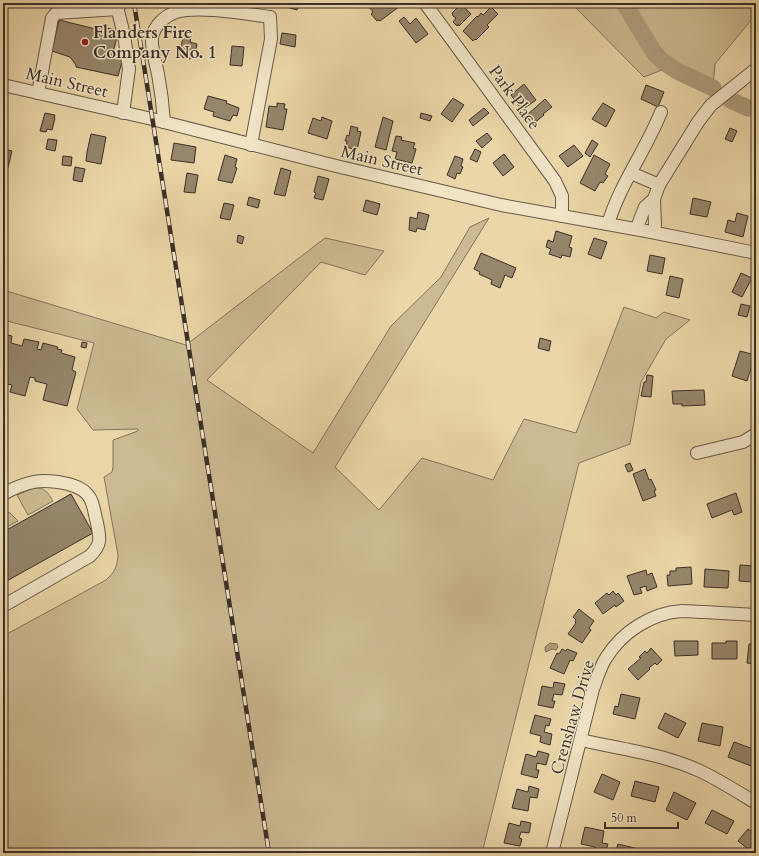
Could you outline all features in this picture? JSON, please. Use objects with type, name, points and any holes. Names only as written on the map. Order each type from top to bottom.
[{"type":"street","name":"Park Place","points":[[425,3],[555,181],[562,196],[562,216]]},
{"type":"street","points":[[38,93],[52,18],[56,13],[117,6],[124,35],[129,69],[123,113]]},
{"type":"street","points":[[164,122],[159,77],[152,43],[153,34],[158,24],[165,17],[176,12],[204,10],[270,17],[271,39],[251,145]]},
{"type":"street","points":[[654,232],[654,198],[659,185],[698,122],[711,105],[756,69]]},
{"type":"street","name":"Main Street","points":[[3,85],[164,122],[332,165],[501,205],[654,232],[756,253]]},
{"type":"street","points":[[608,224],[661,112]]},
{"type":"street","points":[[631,173],[659,185]]},
{"type":"street","points":[[637,229],[638,222],[645,207],[654,198]]},
{"type":"street","points":[[697,453],[743,442],[756,434]]},
{"type":"street","points":[[3,494],[21,485],[36,481],[54,481],[79,488],[87,494],[92,502],[100,543],[90,556],[3,606]]},
{"type":"street","name":"Crenshaw Drive","points":[[552,853],[593,689],[605,659],[614,647],[636,627],[650,619],[665,614],[682,611],[756,615]]},
{"type":"street","points":[[581,740],[655,756],[683,764],[712,777],[756,803]]},
{"type":"shaded area","points":[[571,3],[756,3],[756,14],[715,64],[713,86],[672,66],[644,77]]},
{"type":"shaded area","points":[[489,218],[335,467],[379,510],[422,458],[493,480],[524,419],[576,433],[624,307],[656,318],[664,312],[690,320],[666,339],[641,382],[630,444],[579,463],[482,853],[3,853],[3,635],[106,580],[112,574],[116,566],[118,555],[104,477],[112,472],[113,440],[138,431],[138,429],[93,430],[77,409],[94,343],[3,320],[3,290],[186,345],[325,238],[384,251],[365,275],[321,262],[207,380],[313,453],[391,326],[441,277],[470,227]]},
{"type":"shaded area","points":[[34,488],[41,488],[44,490],[53,501],[28,515],[17,495]]},
{"type":"shaded area","points":[[3,510],[10,513],[18,521],[3,529]]},
{"type":"shaded area","points":[[550,643],[557,644],[558,647],[556,650],[552,649],[546,652],[545,647]]},
{"type":"building","points":[[283,3],[299,3],[297,10],[283,6]]},
{"type":"building","points":[[374,3],[398,3],[400,6],[380,21],[377,21],[371,14],[373,12],[369,7]]},
{"type":"building","points":[[461,4],[471,14],[459,26],[458,24],[457,26],[453,22],[456,18],[452,13]]},
{"type":"building","points":[[491,7],[498,14],[487,25],[489,27],[476,40],[475,39],[473,41],[463,31],[477,16],[478,17],[481,13],[483,15]]},
{"type":"building","points":[[404,17],[410,24],[416,18],[428,34],[416,43],[399,21]]},
{"type":"building","name":"Flanders Fire Company No. 1","points":[[59,20],[100,30],[101,27],[117,30],[116,33],[118,34],[113,52],[115,52],[114,56],[123,58],[118,76],[76,67],[70,57],[52,51]]},
{"type":"building","points":[[282,33],[296,35],[295,47],[280,44]]},
{"type":"building","points":[[184,35],[191,37],[190,42],[197,44],[196,49],[193,49],[190,59],[178,56]]},
{"type":"building","points":[[232,46],[244,47],[242,66],[230,65]]},
{"type":"building","points":[[524,84],[536,100],[522,110],[511,95]]},
{"type":"building","points":[[646,85],[664,92],[658,107],[641,99]]},
{"type":"building","points":[[208,96],[227,101],[226,103],[239,108],[237,116],[233,115],[230,121],[213,116],[214,112],[204,109]]},
{"type":"building","points":[[453,98],[464,105],[452,122],[441,114]]},
{"type":"building","points":[[545,99],[552,107],[533,124],[526,116]]},
{"type":"building","points":[[277,103],[285,104],[284,109],[287,109],[283,130],[266,127],[269,106],[277,107]]},
{"type":"building","points":[[603,103],[615,110],[606,127],[592,119]]},
{"type":"building","points":[[484,108],[489,113],[473,126],[469,120]]},
{"type":"building","points":[[45,113],[55,115],[52,130],[47,129],[46,132],[40,131]]},
{"type":"building","points":[[421,113],[432,116],[430,121],[420,118]]},
{"type":"building","points":[[322,117],[332,121],[327,139],[308,133],[313,118],[321,121]]},
{"type":"building","points":[[383,117],[393,121],[386,150],[375,147]]},
{"type":"building","points":[[351,126],[358,128],[357,131],[361,132],[357,150],[346,147],[347,141],[345,141],[347,135],[349,136]]},
{"type":"building","points":[[730,128],[737,131],[732,142],[725,139]]},
{"type":"building","points":[[487,133],[492,139],[482,148],[476,141]]},
{"type":"building","points":[[91,134],[106,137],[101,164],[86,161]]},
{"type":"building","points":[[396,136],[402,137],[401,140],[415,143],[413,148],[416,149],[412,163],[395,159],[397,152],[392,151]]},
{"type":"building","points":[[48,139],[57,140],[55,151],[46,149]]},
{"type":"building","points":[[592,140],[598,144],[590,157],[585,153]]},
{"type":"building","points":[[174,143],[196,147],[194,163],[171,160]]},
{"type":"building","points":[[574,145],[583,156],[568,167],[559,156]]},
{"type":"building","points":[[3,149],[12,151],[3,188]]},
{"type":"building","points":[[475,149],[481,152],[477,162],[470,159]]},
{"type":"building","points":[[504,154],[514,167],[503,176],[493,163]]},
{"type":"building","points":[[225,155],[237,159],[235,167],[237,168],[232,183],[218,180]]},
{"type":"building","points":[[594,155],[610,164],[605,174],[608,176],[603,183],[600,182],[595,191],[580,183]]},
{"type":"building","points":[[63,156],[72,157],[71,166],[62,165]]},
{"type":"building","points":[[455,156],[463,159],[461,166],[463,167],[460,174],[457,173],[455,179],[447,175]]},
{"type":"building","points":[[75,167],[85,169],[82,182],[73,180]]},
{"type":"building","points":[[281,168],[291,171],[285,196],[274,194]]},
{"type":"building","points":[[187,173],[198,175],[195,193],[184,192]]},
{"type":"building","points":[[318,176],[329,179],[323,200],[314,198]]},
{"type":"building","points":[[249,197],[260,200],[258,208],[247,205]]},
{"type":"building","points":[[693,198],[711,202],[707,217],[690,214]]},
{"type":"building","points":[[366,200],[380,204],[377,215],[363,211]]},
{"type":"building","points":[[224,203],[234,205],[230,220],[220,218]]},
{"type":"building","points":[[418,212],[429,215],[425,230],[417,228],[416,232],[409,230],[410,217],[417,219]]},
{"type":"building","points":[[737,213],[748,216],[743,237],[725,232],[728,220],[735,222]]},
{"type":"building","points":[[556,231],[572,236],[569,247],[572,248],[570,257],[562,255],[561,258],[549,254],[551,249],[546,247],[548,240],[553,242]]},
{"type":"building","points":[[238,235],[244,237],[242,244],[237,242]]},
{"type":"building","points":[[594,238],[607,242],[601,259],[588,254]]},
{"type":"building","points":[[481,253],[516,268],[512,278],[505,275],[500,288],[491,284],[492,280],[479,274],[480,272],[474,269]]},
{"type":"building","points":[[650,255],[665,258],[662,274],[647,271]]},
{"type":"building","points":[[741,273],[752,278],[742,297],[732,292]]},
{"type":"building","points":[[670,276],[683,279],[679,298],[666,295]]},
{"type":"building","points":[[741,304],[750,306],[747,317],[738,315]]},
{"type":"building","points":[[3,334],[12,336],[11,343],[22,346],[24,339],[39,342],[37,349],[41,350],[43,343],[58,347],[57,349],[62,350],[61,353],[75,357],[72,370],[76,372],[67,406],[43,400],[47,384],[35,381],[35,378],[30,377],[25,396],[10,392],[12,385],[3,383]]},
{"type":"building","points":[[540,338],[551,341],[549,351],[538,348]]},
{"type":"building","points":[[82,342],[87,343],[86,348],[81,347]]},
{"type":"building","points":[[740,351],[755,355],[747,381],[732,376]]},
{"type":"building","points":[[647,375],[653,376],[651,397],[641,396]]},
{"type":"building","points":[[704,390],[705,405],[682,406],[682,404],[673,404],[672,391]]},
{"type":"building","points":[[630,463],[633,470],[628,472],[625,465]]},
{"type":"building","points":[[645,469],[649,480],[651,479],[656,490],[654,491],[656,496],[643,501],[633,474]]},
{"type":"building","points":[[736,493],[742,512],[734,515],[732,510],[712,518],[707,504]]},
{"type":"building","points":[[71,494],[93,533],[3,583],[3,532]]},
{"type":"building","points":[[740,565],[756,566],[756,587],[753,587],[753,582],[739,581]]},
{"type":"building","points":[[691,567],[692,584],[668,586],[667,575],[670,575],[670,571],[676,571],[676,568]]},
{"type":"building","points":[[705,569],[729,571],[728,588],[704,587]]},
{"type":"building","points":[[646,570],[647,575],[652,573],[657,587],[647,591],[646,586],[640,588],[642,593],[634,595],[627,576]]},
{"type":"building","points":[[613,591],[616,595],[618,593],[624,601],[616,607],[615,605],[603,614],[595,603],[607,593],[609,595]]},
{"type":"building","points":[[579,609],[594,621],[589,628],[591,630],[582,643],[568,634],[576,623],[576,620],[573,617]]},
{"type":"building","points":[[674,641],[698,641],[698,655],[675,656]]},
{"type":"building","points":[[726,641],[737,641],[737,659],[712,659],[712,643],[726,643]]},
{"type":"building","points":[[749,644],[756,644],[756,664],[747,663]]},
{"type":"building","points":[[651,648],[662,660],[657,665],[655,663],[649,668],[650,669],[638,680],[628,669],[641,658],[639,657],[645,651],[647,653]]},
{"type":"building","points":[[562,649],[566,651],[567,649],[577,653],[573,661],[570,660],[564,674],[550,668],[557,653],[559,654]]},
{"type":"building","points":[[554,682],[565,684],[562,695],[554,694],[552,701],[555,701],[553,708],[538,705],[542,686],[553,688]]},
{"type":"building","points":[[621,694],[640,698],[635,719],[613,714],[615,706],[618,707]]},
{"type":"building","points":[[665,713],[686,723],[678,738],[658,728]]},
{"type":"building","points":[[535,715],[551,719],[549,726],[546,725],[544,732],[552,734],[550,745],[540,742],[541,736],[530,733]]},
{"type":"building","points":[[702,723],[723,727],[720,746],[698,741]]},
{"type":"building","points":[[734,742],[756,750],[751,766],[728,757]]},
{"type":"building","points":[[538,751],[549,754],[546,765],[537,763],[536,770],[539,770],[537,778],[521,774],[526,754],[536,757]]},
{"type":"building","points":[[602,774],[620,782],[613,800],[594,792]]},
{"type":"building","points":[[635,781],[659,787],[655,802],[631,796]]},
{"type":"building","points":[[529,786],[539,789],[537,798],[530,797],[528,811],[512,808],[517,789],[528,792]]},
{"type":"building","points":[[674,792],[696,803],[687,820],[666,810]]},
{"type":"building","points":[[712,810],[734,821],[727,834],[705,823]]},
{"type":"building","points":[[521,821],[531,823],[529,833],[521,832],[519,838],[522,839],[520,846],[504,843],[509,823],[520,826]]},
{"type":"building","points":[[585,827],[604,831],[602,843],[608,844],[605,853],[594,852],[595,847],[581,844]]},
{"type":"building","points":[[748,829],[756,835],[756,853],[753,853],[738,841]]},
{"type":"building","points":[[618,844],[643,850],[642,853],[615,853]]},
{"type":"waterway","points":[[624,3],[653,51],[662,61],[677,71],[713,88]]},
{"type":"waterway","points":[[730,100],[748,108],[756,109]]},
{"type":"railway","points":[[134,3],[269,853]]},
{"type":"place","name":"Flanders Fire Company No. 1","points":[[85,42]]}]
